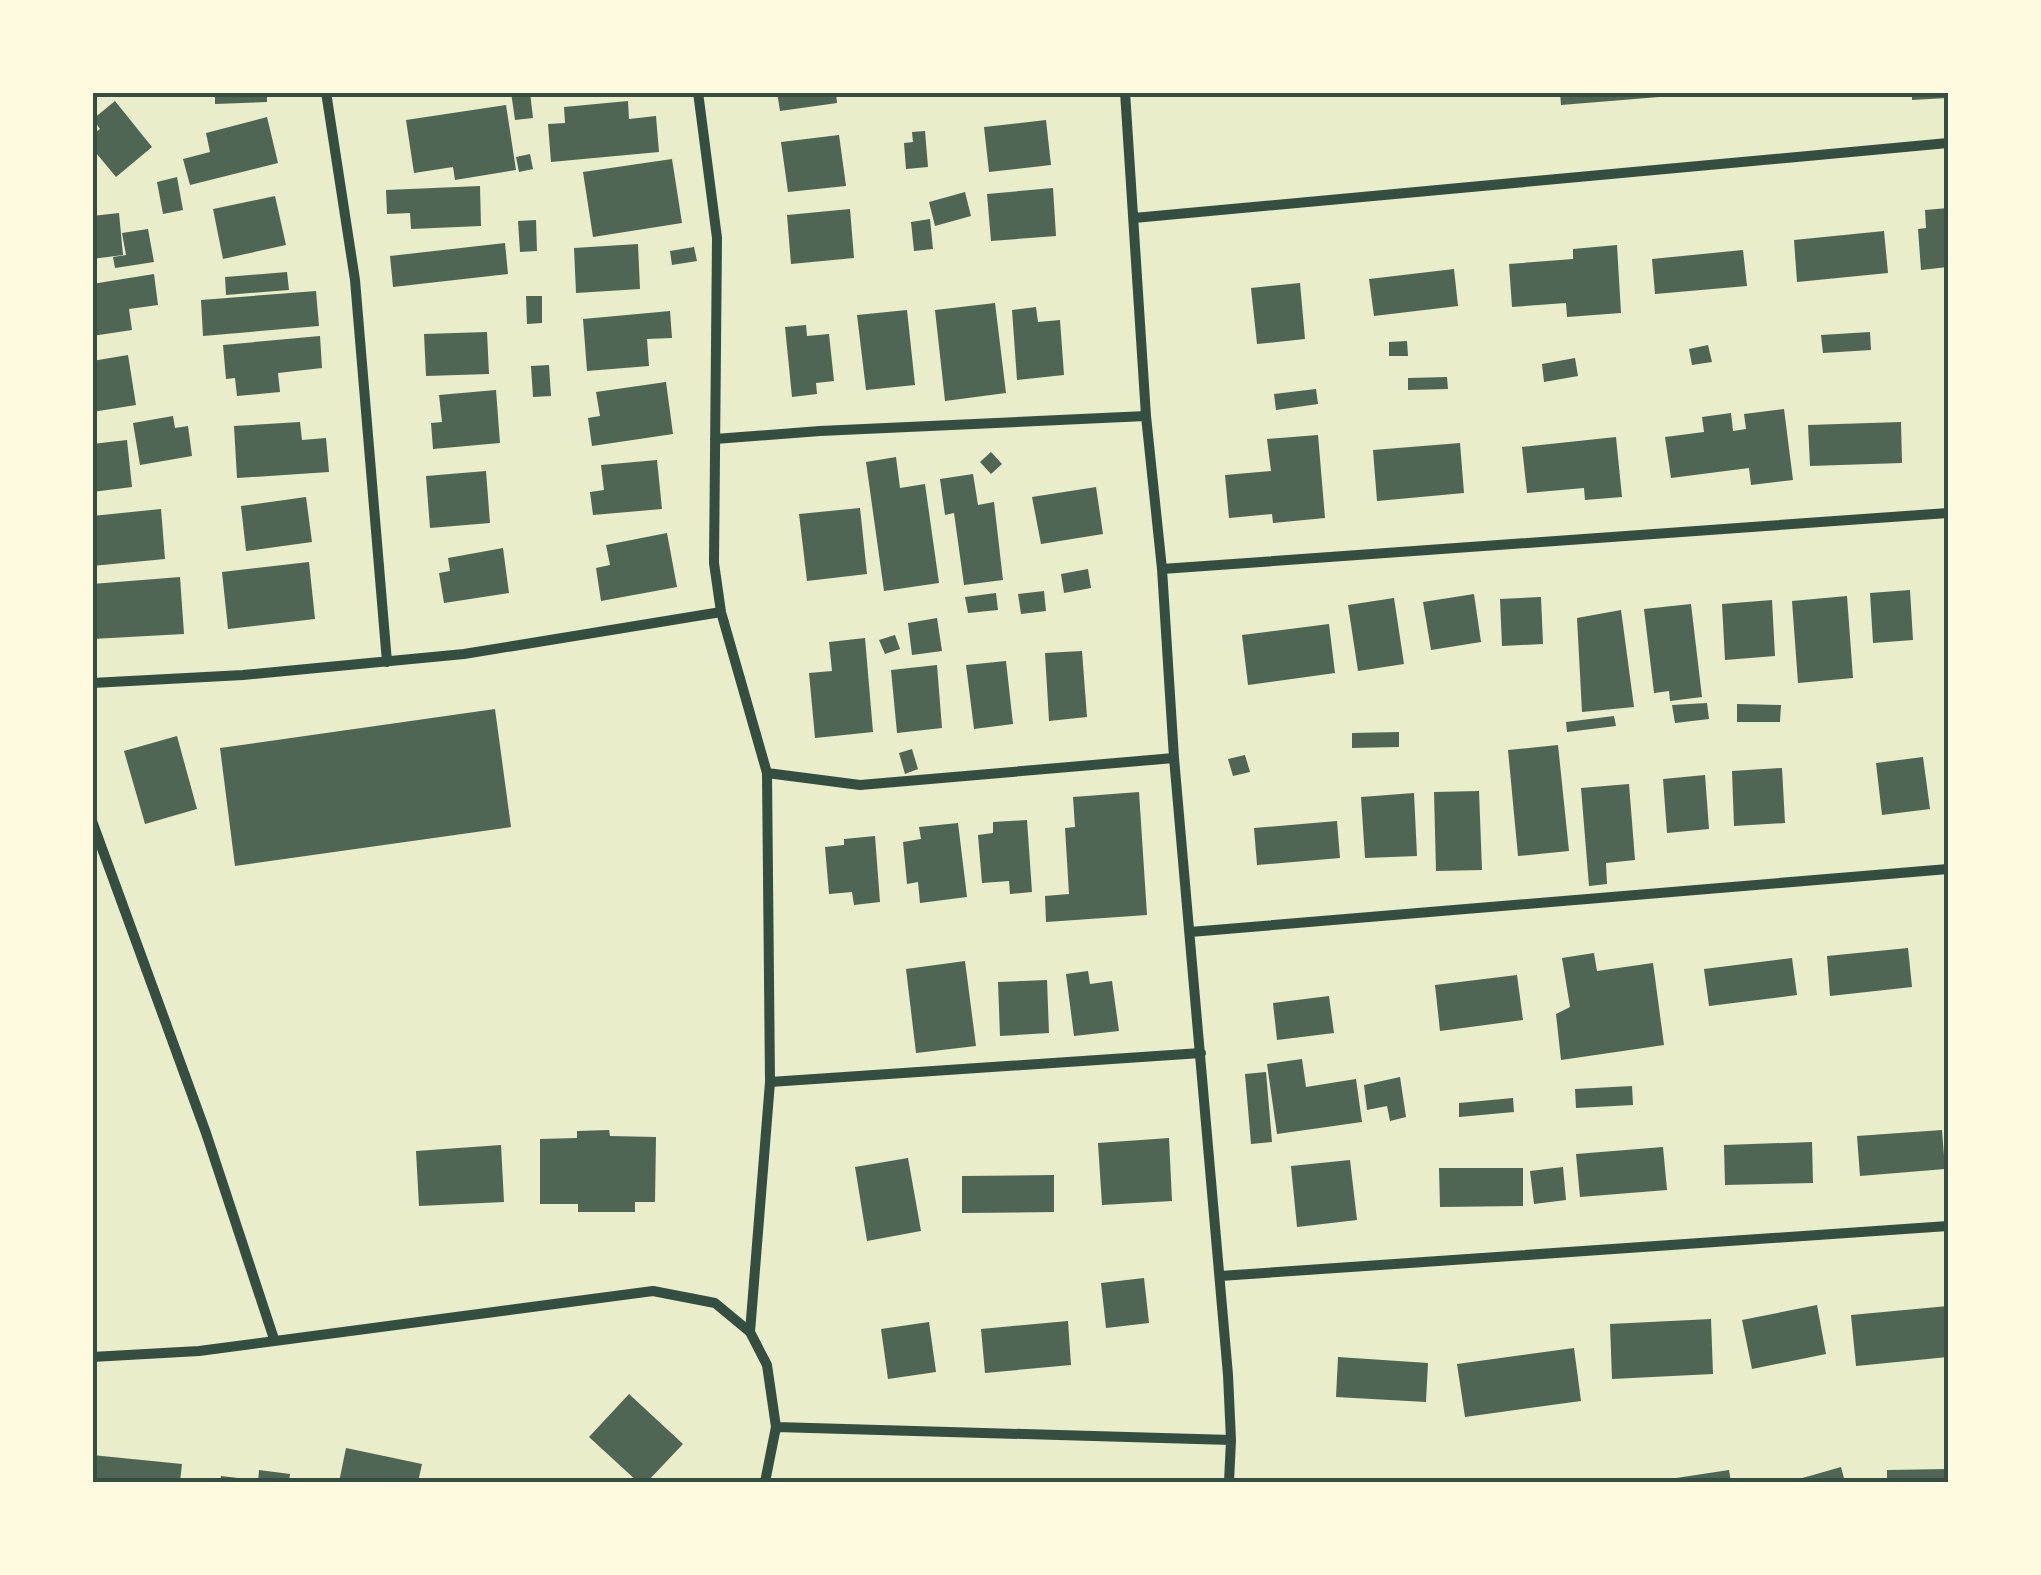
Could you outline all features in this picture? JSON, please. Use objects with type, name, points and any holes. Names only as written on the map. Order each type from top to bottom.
[{"type":"street","points":[[326,92],[354,280],[387,662]]},
{"type":"street","points":[[698,92],[718,238],[712,520],[721,612],[768,773],[770,1082],[750,1332]]},
{"type":"street","points":[[1125,92],[1146,416],[1220,1276],[1231,1440],[1229,1482]]},
{"type":"street","points":[[1134,218],[1948,143]]},
{"type":"street","points":[[715,440],[820,430],[1146,416]]},
{"type":"street","points":[[1162,570],[1948,513]]},
{"type":"street","points":[[92,683],[243,676],[464,654],[721,612]]},
{"type":"street","points":[[768,773],[860,785],[1174,758]]},
{"type":"street","points":[[92,822],[206,1133],[274,1339]]},
{"type":"street","points":[[1190,932],[1948,869]]},
{"type":"street","points":[[770,1082],[1201,1053]]},
{"type":"street","points":[[1220,1276],[1948,1226]]},
{"type":"street","points":[[92,1356],[199,1350],[652,1291],[715,1303],[750,1332],[767,1366],[776,1428],[765,1482]]},
{"type":"street","points":[[776,1428],[1231,1440]]},
{"type":"building","points":[[215,92],[267,92],[267,102],[215,104]]},
{"type":"building","points":[[511,92],[530,92],[533,118],[515,120]]},
{"type":"building","points":[[777,92],[836,92],[837,103],[780,111]]},
{"type":"building","points":[[1560,92],[1684,92],[1684,95],[1561,105]]},
{"type":"building","points":[[1912,92],[1948,92],[1948,98],[1912,100]]},
{"type":"building","points":[[115,101],[152,147],[116,177],[92,148],[92,135],[100,129],[93,119]]},
{"type":"building","points":[[628,101],[629,119],[656,116],[659,152],[551,162],[548,124],[565,123],[564,107]]},
{"type":"building","points":[[506,105],[516,170],[455,180],[453,167],[414,173],[406,120]]},
{"type":"building","points":[[267,117],[278,163],[190,185],[183,159],[210,152],[206,133]]},
{"type":"building","points":[[1046,120],[1051,165],[989,172],[984,127]]},
{"type":"building","points":[[925,131],[928,167],[906,169],[904,143],[913,142],[912,132]]},
{"type":"building","points":[[839,135],[846,186],[788,192],[781,142]]},
{"type":"building","points":[[530,154],[533,169],[519,172],[516,157]]},
{"type":"building","points":[[672,159],[682,223],[593,237],[583,172]]},
{"type":"building","points":[[177,177],[183,210],[163,214],[157,182]]},
{"type":"building","points":[[480,186],[481,226],[411,229],[410,213],[387,214],[386,190]]},
{"type":"building","points":[[1053,188],[1056,236],[991,241],[987,194]]},
{"type":"building","points":[[965,192],[971,216],[935,226],[929,202]]},
{"type":"building","points":[[275,196],[286,245],[223,259],[213,209]]},
{"type":"building","points":[[1948,208],[1948,267],[1921,270],[1918,229],[1926,228],[1925,210]]},
{"type":"building","points":[[850,209],[854,258],[791,264],[787,215]]},
{"type":"building","points":[[119,213],[123,255],[92,259],[92,216]]},
{"type":"building","points":[[930,219],[933,249],[914,251],[911,222]]},
{"type":"building","points":[[536,220],[537,251],[520,252],[518,221]]},
{"type":"building","points":[[148,229],[154,262],[115,268],[113,257],[133,254],[126,255],[122,233]]},
{"type":"building","points":[[1884,231],[1888,273],[1797,282],[1794,240]]},
{"type":"building","points":[[505,243],[508,274],[393,287],[390,256]]},
{"type":"building","points":[[638,244],[640,289],[576,293],[574,248]]},
{"type":"building","points":[[1617,245],[1621,313],[1567,317],[1566,303],[1512,307],[1509,264],[1573,259],[1573,249]]},
{"type":"building","points":[[694,247],[697,261],[672,265],[670,251]]},
{"type":"building","points":[[1743,250],[1747,286],[1655,294],[1652,259]]},
{"type":"building","points":[[1454,269],[1458,306],[1374,316],[1369,279]]},
{"type":"building","points":[[287,272],[289,290],[226,295],[225,277]]},
{"type":"building","points":[[154,274],[158,305],[129,309],[132,330],[92,336],[92,284]]},
{"type":"building","points":[[1300,283],[1305,339],[1257,344],[1251,288]]},
{"type":"building","points":[[316,291],[319,326],[203,336],[201,300]]},
{"type":"building","points":[[526,296],[542,296],[542,323],[527,324]]},
{"type":"building","points":[[995,303],[1006,393],[945,401],[935,310]]},
{"type":"building","points":[[1036,307],[1038,322],[1060,320],[1064,375],[1017,380],[1012,310]]},
{"type":"building","points":[[907,310],[915,385],[866,390],[857,315]]},
{"type":"building","points":[[670,311],[672,338],[647,339],[649,366],[587,371],[583,319]]},
{"type":"building","points":[[806,325],[807,336],[829,334],[834,381],[816,383],[817,394],[792,397],[785,327]]},
{"type":"building","points":[[487,332],[489,374],[426,376],[424,334]]},
{"type":"building","points":[[1870,332],[1871,350],[1823,353],[1821,335]]},
{"type":"building","points":[[320,336],[322,368],[278,373],[280,392],[237,396],[235,378],[226,379],[223,345]]},
{"type":"building","points":[[1407,341],[1408,356],[1389,356],[1389,342]]},
{"type":"building","points":[[1708,345],[1712,362],[1692,365],[1689,349]]},
{"type":"building","points":[[128,355],[136,405],[92,412],[92,361]]},
{"type":"building","points":[[1575,358],[1578,376],[1544,382],[1542,364]]},
{"type":"building","points":[[549,365],[551,396],[533,397],[531,366]]},
{"type":"building","points":[[1447,377],[1448,389],[1408,390],[1408,378]]},
{"type":"building","points":[[666,382],[673,434],[592,446],[588,418],[600,416],[596,392]]},
{"type":"building","points":[[1316,389],[1318,404],[1276,410],[1274,394]]},
{"type":"building","points":[[496,390],[500,443],[433,449],[431,423],[442,422],[439,395]]},
{"type":"building","points":[[1784,409],[1793,480],[1751,485],[1749,468],[1671,478],[1665,437],[1704,432],[1702,417],[1731,413],[1733,431],[1746,429],[1744,414]]},
{"type":"building","points":[[173,416],[175,428],[188,426],[192,456],[140,465],[133,423]]},
{"type":"building","points":[[300,422],[302,440],[326,438],[329,472],[237,478],[234,426]]},
{"type":"building","points":[[1901,422],[1902,463],[1810,466],[1808,425]]},
{"type":"building","points":[[1318,435],[1325,518],[1273,523],[1272,514],[1229,518],[1225,475],[1271,471],[1267,439]]},
{"type":"building","points":[[1616,437],[1622,497],[1585,500],[1584,488],[1527,493],[1522,447]]},
{"type":"building","points":[[127,440],[132,487],[92,492],[92,444]]},
{"type":"building","points":[[1460,443],[1464,493],[1377,501],[1373,450]]},
{"type":"building","points":[[991,452],[1002,464],[991,474],[980,462]]},
{"type":"building","points":[[896,457],[900,488],[925,484],[939,583],[884,591],[866,462]]},
{"type":"building","points":[[657,460],[662,509],[593,515],[590,492],[604,490],[601,465]]},
{"type":"building","points":[[486,471],[490,523],[430,528],[426,476]]},
{"type":"building","points":[[973,474],[978,505],[994,502],[1003,580],[964,585],[954,513],[945,515],[940,479]]},
{"type":"building","points":[[1096,487],[1103,534],[1041,544],[1032,497]]},
{"type":"building","points":[[306,497],[312,542],[246,551],[241,506]]},
{"type":"building","points":[[860,508],[867,574],[807,581],[799,514]]},
{"type":"building","points":[[161,509],[165,559],[92,566],[92,516]]},
{"type":"building","points":[[667,533],[677,587],[601,601],[596,568],[610,565],[606,545]]},
{"type":"building","points":[[503,548],[509,593],[444,603],[439,573],[450,571],[448,558]]},
{"type":"building","points":[[309,562],[315,619],[228,629],[222,572]]},
{"type":"building","points":[[1088,569],[1091,588],[1064,593],[1061,574]]},
{"type":"building","points":[[180,577],[184,634],[92,639],[92,584]]},
{"type":"building","points":[[1910,590],[1913,640],[1873,643],[1870,593]]},
{"type":"building","points":[[1044,591],[1046,611],[1021,614],[1018,594]]},
{"type":"building","points":[[996,593],[998,610],[968,613],[965,597]]},
{"type":"building","points":[[1474,594],[1481,642],[1431,650],[1423,602]]},
{"type":"building","points":[[1847,596],[1853,678],[1798,683],[1792,601]]},
{"type":"building","points":[[1541,597],[1543,644],[1502,646],[1500,599]]},
{"type":"building","points":[[1394,598],[1404,664],[1358,671],[1348,605]]},
{"type":"building","points":[[1772,600],[1775,656],[1725,660],[1722,604]]},
{"type":"building","points":[[1691,604],[1702,697],[1670,701],[1669,691],[1654,693],[1644,609]]},
{"type":"building","points":[[1621,610],[1634,707],[1582,712],[1577,618]]},
{"type":"building","points":[[937,618],[942,651],[912,655],[908,623]]},
{"type":"building","points":[[1329,624],[1335,673],[1248,685],[1242,635]]},
{"type":"building","points":[[895,635],[900,649],[885,654],[879,640]]},
{"type":"building","points":[[865,638],[873,732],[815,738],[809,673],[832,671],[829,642]]},
{"type":"building","points":[[1082,651],[1087,717],[1049,721],[1045,653]]},
{"type":"building","points":[[1006,661],[1013,724],[974,729],[966,665]]},
{"type":"building","points":[[937,665],[942,728],[897,733],[891,670]]},
{"type":"building","points":[[1707,703],[1709,719],[1675,723],[1672,705]]},
{"type":"building","points":[[1737,704],[1781,705],[1780,722],[1737,722]]},
{"type":"building","points":[[495,709],[511,827],[235,866],[220,748]]},
{"type":"building","points":[[1614,716],[1616,726],[1567,732],[1566,722]]},
{"type":"building","points":[[1399,732],[1399,747],[1352,748],[1352,733]]},
{"type":"building","points":[[177,736],[197,809],[145,824],[124,751]]},
{"type":"building","points":[[1558,745],[1569,851],[1518,856],[1508,750]]},
{"type":"building","points":[[912,749],[918,769],[905,774],[899,753]]},
{"type":"building","points":[[1245,755],[1250,772],[1233,776],[1228,759]]},
{"type":"building","points":[[1923,757],[1930,809],[1882,815],[1876,763]]},
{"type":"building","points":[[1782,768],[1785,823],[1734,826],[1732,771]]},
{"type":"building","points":[[1705,775],[1709,829],[1667,833],[1663,779]]},
{"type":"building","points":[[1629,784],[1635,860],[1606,863],[1607,884],[1589,886],[1581,788]]},
{"type":"building","points":[[1479,791],[1482,870],[1436,871],[1434,792]]},
{"type":"building","points":[[1139,792],[1147,915],[1046,922],[1045,896],[1069,894],[1065,828],[1075,827],[1073,797]]},
{"type":"building","points":[[1414,793],[1417,856],[1365,858],[1361,797]]},
{"type":"building","points":[[1027,820],[1032,892],[1010,894],[1009,881],[982,883],[978,835],[993,833],[993,822]]},
{"type":"building","points":[[1337,821],[1340,858],[1257,865],[1254,828]]},
{"type":"building","points":[[958,823],[967,897],[920,903],[918,882],[907,884],[903,842],[921,839],[919,827]]},
{"type":"building","points":[[875,836],[880,902],[854,905],[852,892],[829,894],[825,847],[844,845],[844,839]]},
{"type":"building","points":[[1908,948],[1912,987],[1830,996],[1827,956]]},
{"type":"building","points":[[1594,953],[1597,971],[1653,963],[1664,1045],[1561,1060],[1556,1014],[1570,1007],[1562,958]]},
{"type":"building","points":[[1792,958],[1797,995],[1709,1006],[1704,969]]},
{"type":"building","points":[[965,961],[976,1046],[916,1053],[906,969]]},
{"type":"building","points":[[1088,971],[1090,984],[1112,981],[1119,1031],[1074,1036],[1066,974]]},
{"type":"building","points":[[1517,975],[1523,1020],[1440,1031],[1435,985]]},
{"type":"building","points":[[1047,980],[1049,1033],[1000,1036],[998,982]]},
{"type":"building","points":[[1329,996],[1334,1033],[1277,1040],[1273,1003]]},
{"type":"building","points":[[1302,1059],[1306,1087],[1356,1079],[1362,1122],[1277,1134],[1267,1064]]},
{"type":"building","points":[[1266,1072],[1272,1142],[1251,1144],[1245,1074]]},
{"type":"building","points":[[1400,1077],[1406,1117],[1390,1121],[1387,1106],[1367,1110],[1364,1085]]},
{"type":"building","points":[[1632,1086],[1633,1105],[1576,1108],[1575,1089]]},
{"type":"building","points":[[1513,1098],[1514,1112],[1459,1117],[1459,1103]]},
{"type":"building","points":[[609,1130],[610,1136],[656,1137],[655,1202],[635,1202],[635,1212],[578,1212],[578,1204],[540,1204],[540,1139],[577,1138],[577,1131]]},
{"type":"building","points":[[1942,1130],[1945,1169],[1860,1176],[1857,1136]]},
{"type":"building","points":[[1169,1138],[1172,1201],[1102,1205],[1098,1143]]},
{"type":"building","points":[[1812,1142],[1813,1183],[1725,1185],[1724,1145]]},
{"type":"building","points":[[501,1145],[504,1202],[419,1206],[416,1151]]},
{"type":"building","points":[[1663,1147],[1667,1190],[1580,1197],[1576,1154]]},
{"type":"building","points":[[908,1158],[921,1231],[867,1241],[855,1167]]},
{"type":"building","points":[[1350,1160],[1357,1220],[1297,1227],[1291,1166]]},
{"type":"building","points":[[1563,1167],[1566,1200],[1534,1204],[1530,1171]]},
{"type":"building","points":[[1439,1168],[1523,1168],[1523,1206],[1440,1207]]},
{"type":"building","points":[[1054,1175],[1054,1212],[962,1213],[962,1176]]},
{"type":"building","points":[[1144,1278],[1149,1323],[1106,1328],[1101,1283]]},
{"type":"building","points":[[1817,1305],[1826,1354],[1752,1369],[1742,1320]]},
{"type":"building","points":[[1948,1306],[1948,1357],[1856,1366],[1851,1315]]},
{"type":"building","points":[[1711,1319],[1713,1374],[1612,1379],[1610,1324]]},
{"type":"building","points":[[1068,1321],[1071,1365],[985,1373],[981,1329]]},
{"type":"building","points":[[929,1322],[936,1372],[888,1379],[881,1329]]},
{"type":"building","points":[[1574,1348],[1581,1401],[1465,1417],[1457,1364]]},
{"type":"building","points":[[1338,1357],[1428,1363],[1426,1402],[1336,1397]]},
{"type":"building","points":[[629,1394],[683,1444],[647,1482],[638,1482],[589,1437]]},
{"type":"building","points":[[346,1448],[422,1464],[418,1482],[339,1482]]},
{"type":"building","points":[[92,1455],[182,1464],[180,1482],[92,1482]]},
{"type":"building","points":[[1841,1467],[1845,1482],[1792,1482],[1792,1481]]},
{"type":"building","points":[[1948,1469],[1948,1482],[1887,1482],[1887,1470]]},
{"type":"building","points":[[259,1470],[290,1474],[289,1482],[258,1482]]},
{"type":"building","points":[[1729,1470],[1731,1482],[1663,1482],[1663,1480]]},
{"type":"building","points":[[221,1476],[255,1480],[255,1482],[220,1482]]}]
